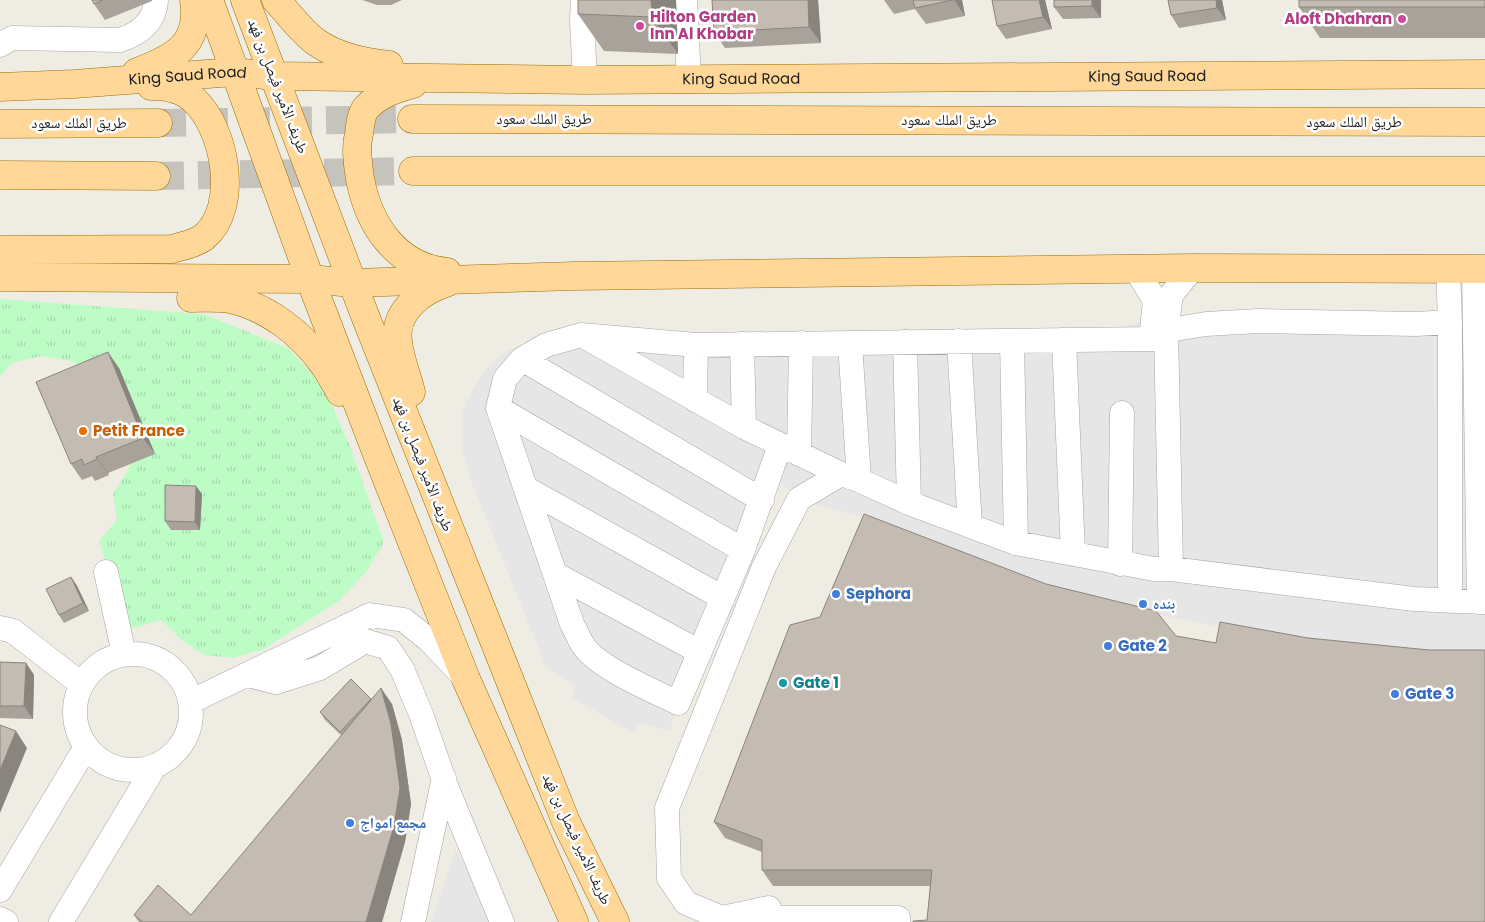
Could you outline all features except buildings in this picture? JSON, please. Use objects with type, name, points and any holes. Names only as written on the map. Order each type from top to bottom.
[{"type":"main road","points":[[113,81],[160,64],[173,56],[185,44],[193,32],[196,13],[194,0]]},
{"type":"main road","points":[[209,0],[310,279],[466,679],[574,922]]},
{"type":"main road","name":"طريف الأمير فيصل بن فهد","points":[[245,0],[352,283],[566,822],[615,922]]},
{"type":"main road","points":[[276,0],[315,42],[343,56],[369,63],[492,79]]},
{"type":"main road","name":"King Saud Road","points":[[0,87],[74,84],[234,72],[274,76],[585,80],[1485,74]]},
{"type":"main road","points":[[434,79],[392,89],[364,110],[357,140],[357,164],[368,210],[382,235],[399,253],[414,262],[433,271],[499,277]]},
{"type":"main road","points":[[0,250],[172,248],[189,245],[204,237],[218,220],[223,204],[224,187],[220,146],[215,129],[194,99],[179,90],[162,86],[74,84]]},
{"type":"main road","name":"طريق الملك سعود","points":[[412,119],[1485,122]]},
{"type":"main road","name":"طريق الملك سعود","points":[[0,124],[158,123]]},
{"type":"main road","points":[[413,171],[1485,171]]},
{"type":"main road","points":[[0,175],[156,176]]},
{"type":"main road","points":[[0,277],[310,279],[352,283],[499,277],[1194,268],[1469,268]]},
{"type":"main road","points":[[445,519],[397,340],[399,324],[413,300],[436,286],[460,279]]},
{"type":"main road","points":[[0,294],[230,299],[258,308],[281,322],[307,344],[325,365],[377,454]]},
{"type":"street","points":[[0,45],[12,38],[120,40],[134,36],[148,23],[156,10],[156,0]]},
{"type":"street","points":[[583,0],[585,80]]},
{"type":"street","points":[[685,0],[690,79]]},
{"type":"street","points":[[1159,335],[1171,295],[1194,268]]},
{"type":"street","points":[[1450,601],[1450,322],[1469,268]]},
{"type":"street","points":[[581,335],[744,427],[790,450],[909,503],[1016,544],[1120,564],[1414,599],[1482,602],[1480,325],[1469,268]]},
{"type":"street","points":[[1136,270],[1155,300],[1159,335],[1163,569]]},
{"type":"street","points":[[706,708],[678,703],[630,680],[600,661],[583,647],[572,624],[498,408],[505,379],[522,359],[546,345],[581,335],[696,345],[1012,341],[1159,335],[1206,324],[1258,321],[1416,324],[1450,322]]},
{"type":"street","points":[[1064,340],[1073,554]]},
{"type":"street","points":[[959,341],[970,526]]},
{"type":"street","points":[[1012,341],[1016,544]]},
{"type":"street","points":[[905,342],[909,503]]},
{"type":"street","points":[[678,703],[743,550],[762,500],[790,450],[801,343]]},
{"type":"street","points":[[850,343],[850,477]]},
{"type":"street","points":[[742,344],[744,427]]},
{"type":"street","points":[[695,400],[696,345]]},
{"type":"street","points":[[522,359],[762,500]]},
{"type":"street","points":[[498,408],[743,550]]},
{"type":"street","points":[[1120,564],[1122,413]]},
{"type":"street","points":[[850,477],[799,499],[764,567],[666,808],[669,878],[686,903],[722,918],[769,908],[771,920],[898,918],[898,922]]},
{"type":"street","points":[[527,489],[723,598]]},
{"type":"street","points":[[106,572],[124,654]]},
{"type":"street","points":[[556,575],[700,652]]},
{"type":"street","points":[[190,702],[370,615],[404,620],[430,641],[466,679]]},
{"type":"street","points":[[0,628],[13,631],[81,684]]},
{"type":"street","points":[[248,675],[276,682],[320,668],[365,641],[388,648],[402,669],[421,714],[444,778],[502,922]]},
{"type":"street","points":[[124,654],[142,654],[159,660],[174,670],[185,685],[190,702],[190,722],[184,741],[172,756],[155,766],[136,771],[118,768],[100,760],[86,747],[78,733],[74,716],[81,684],[92,670],[106,659],[124,654]]},
{"type":"street","points":[[0,890],[86,747]]},
{"type":"street","points":[[61,922],[155,766]]},
{"type":"street","points":[[413,922],[444,778]]},
{"type":"street","points":[[0,919],[6,922]]},
{"type":"green space","points":[[0,299],[203,314],[288,348],[325,389],[349,444],[384,542],[367,571],[340,600],[264,649],[233,658],[204,655],[184,642],[161,620],[127,630],[99,541],[117,520],[113,494],[127,472],[135,449],[105,382],[72,361],[41,356],[12,363],[0,377]]},
{"type":"shaded area","points":[[1485,317],[1485,655],[1299,641],[1142,612],[1010,575],[865,518],[799,499],[779,481],[681,687],[670,731],[639,723],[633,733],[573,698],[574,684],[547,669],[470,478],[463,452],[462,415],[470,395],[486,368],[505,352],[546,336],[1097,332],[1153,320],[1450,318]]},
{"type":"shaded area","points":[[456,850],[495,922],[431,922]]},
{"type":"tunnel","points":[[158,123],[412,119]]},
{"type":"tunnel","points":[[156,176],[413,171]]},
{"type":"place","name":"Aloft Dhahran","points":[[1402,19]]},
{"type":"place","name":"Hilton Garden Inn Al Khobar","points":[[640,26]]},
{"type":"place","name":"Petit France","points":[[83,431]]},
{"type":"place","name":"Sephora","points":[[836,594]]},
{"type":"place","name":"بنده","points":[[1143,604]]},
{"type":"place","name":"Gate 2","points":[[1108,646]]},
{"type":"place","name":"Gate 1","points":[[783,683]]},
{"type":"place","name":"Gate 3","points":[[1395,694]]},
{"type":"place","name":"مجمع امواج","points":[[350,823]]}]
